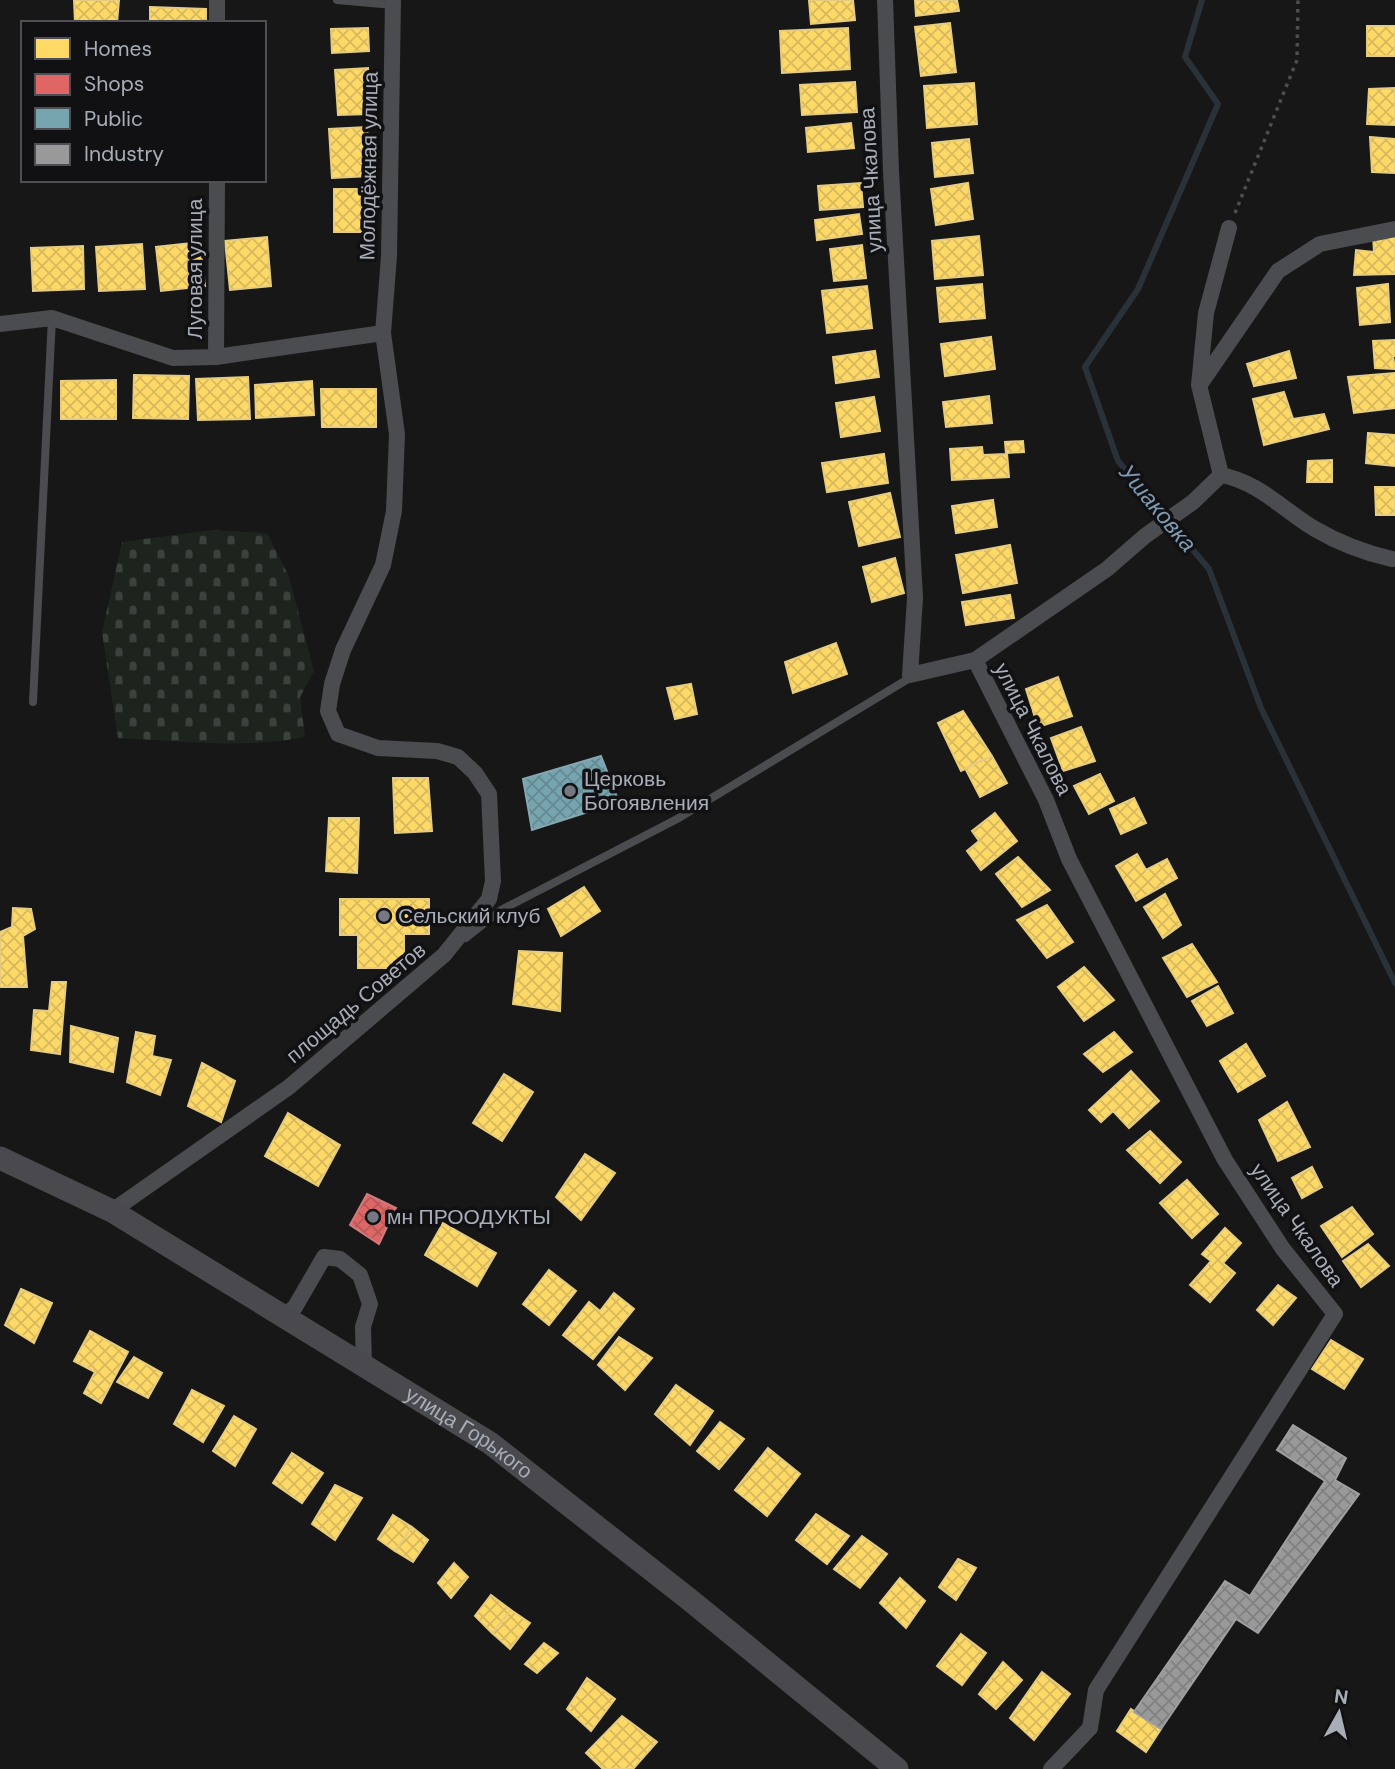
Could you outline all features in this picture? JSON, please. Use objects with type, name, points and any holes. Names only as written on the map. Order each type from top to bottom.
[{"type":"main road","name":"улица Горького","points":[[0,1158],[112,1211],[490,1443],[690,1600],[897,1769]]},
{"type":"street","points":[[217,0],[217,21]]},
{"type":"street","name":"улица Чкалова","points":[[885,0],[891,171],[915,598],[910,675],[975,660],[1046,800],[1069,859],[1225,1160],[1283,1249],[1335,1314],[1096,1689],[1090,1728],[1051,1769]]},
{"type":"street","name":"Молодёжная улица","points":[[338,734],[328,710],[332,684],[343,650],[383,565],[394,511],[397,434],[383,333],[389,256],[394,3]]},
{"type":"street","name":"Луговая улица","points":[[216,357],[217,182]]},
{"type":"street","points":[[1221,475],[1199,385],[1206,313],[1229,228]]},
{"type":"street","points":[[1199,385],[1278,271],[1320,244],[1395,229]]},
{"type":"street","points":[[0,324],[52,318],[173,358],[216,357],[383,333]]},
{"type":"street","points":[[975,660],[1107,569],[1145,536],[1193,502],[1221,475]]},
{"type":"street","points":[[1221,475],[1240,478],[1274,498],[1315,528],[1366,553],[1394,557]]},
{"type":"street","name":"площадь Советов","points":[[112,1211],[289,1087],[444,955],[489,899],[493,881],[489,794],[475,772],[458,757],[437,751],[378,748],[338,734]]},
{"type":"street","points":[[283,1317],[295,1307],[324,1257],[340,1259],[360,1275],[370,1304],[363,1327],[364,1366]]},
{"type":"lane","points":[[337,0],[394,3]]},
{"type":"lane","points":[[33,702],[52,318]]},
{"type":"lane","points":[[444,955],[501,910],[677,819],[914,675],[910,675]]},
{"type":"path","points":[[1229,228],[1297,60],[1298,0]]},
{"type":"green space","points":[[212,530],[267,533],[289,577],[314,671],[300,697],[305,737],[259,743],[118,738],[102,632],[122,542]]},
{"type":"building: Homes","points":[[74,0],[119,0],[117,21],[75,21]]},
{"type":"building: Homes","points":[[809,0],[853,0],[855,20],[811,24]]},
{"type":"building: Homes","points":[[915,0],[957,0],[959,11],[916,16]]},
{"type":"building: Homes","points":[[150,7],[206,9],[206,21],[150,21]]},
{"type":"building: Homes","points":[[950,23],[956,72],[921,76],[915,27]]},
{"type":"building: Homes","points":[[1367,26],[1395,26],[1395,56],[1367,56]]},
{"type":"building: Homes","points":[[368,28],[369,51],[332,53],[331,29]]},
{"type":"building: Homes","points":[[848,28],[850,69],[782,73],[780,31]]},
{"type":"building: Homes","points":[[368,68],[370,114],[338,115],[335,70]]},
{"type":"building: Homes","points":[[855,82],[857,112],[802,115],[800,85]]},
{"type":"building: Homes","points":[[974,83],[977,124],[927,128],[924,86]]},
{"type":"building: Homes","points":[[1395,88],[1395,125],[1367,124],[1369,89]]},
{"type":"building: Homes","points":[[851,123],[854,148],[808,152],[806,128]]},
{"type":"building: Homes","points":[[367,127],[370,176],[332,178],[329,129]]},
{"type":"building: Homes","points":[[1370,137],[1395,139],[1395,173],[1372,172]]},
{"type":"building: Homes","points":[[969,139],[973,173],[935,177],[932,143]]},
{"type":"building: Homes","points":[[861,183],[863,207],[820,210],[818,186]]},
{"type":"building: Homes","points":[[968,183],[973,219],[936,225],[931,189]]},
{"type":"building: Homes","points":[[334,189],[364,189],[364,232],[334,232]]},
{"type":"building: Homes","points":[[859,214],[862,234],[817,240],[815,220]]},
{"type":"building: Homes","points":[[979,236],[983,275],[935,279],[932,241]]},
{"type":"building: Homes","points":[[1373,236],[1395,237],[1395,274],[1354,275],[1356,250],[1374,252]]},
{"type":"building: Homes","points":[[267,237],[271,286],[230,290],[225,241]]},
{"type":"building: Homes","points":[[200,242],[205,286],[161,291],[156,247]]},
{"type":"building: Homes","points":[[142,244],[145,289],[99,291],[96,247]]},
{"type":"building: Homes","points":[[862,245],[866,278],[834,281],[830,249]]},
{"type":"building: Homes","points":[[83,246],[84,289],[33,291],[31,248]]},
{"type":"building: Homes","points":[[982,284],[985,318],[940,322],[937,288]]},
{"type":"building: Homes","points":[[1388,284],[1390,322],[1360,325],[1357,288]]},
{"type":"building: Homes","points":[[867,286],[872,328],[827,333],[822,291]]},
{"type":"building: Homes","points":[[991,337],[995,369],[945,376],[941,344]]},
{"type":"building: Homes","points":[[1395,340],[1395,369],[1375,368],[1373,341]]},
{"type":"building: Homes","points":[[875,351],[879,377],[836,383],[833,357]]},
{"type":"building: Homes","points":[[1289,351],[1296,378],[1254,386],[1247,364]]},
{"type":"building: Homes","points":[[1395,373],[1395,408],[1354,413],[1348,377]]},
{"type":"building: Homes","points":[[134,375],[189,376],[188,419],[133,418]]},
{"type":"building: Homes","points":[[248,377],[250,419],[198,420],[196,379]]},
{"type":"building: Homes","points":[[116,380],[116,419],[61,419],[61,381]]},
{"type":"building: Homes","points":[[312,381],[314,415],[256,418],[255,385]]},
{"type":"building: Homes","points":[[321,389],[376,389],[376,427],[322,427]]},
{"type":"building: Homes","points":[[1284,392],[1293,419],[1324,414],[1329,429],[1264,445],[1253,399]]},
{"type":"building: Homes","points":[[989,396],[992,423],[946,427],[943,402]]},
{"type":"building: Homes","points":[[874,397],[880,431],[841,437],[836,403]]},
{"type":"building: Homes","points":[[1368,433],[1395,435],[1395,466],[1366,463]]},
{"type":"building: Homes","points":[[1023,441],[1024,452],[1007,453],[1009,477],[952,480],[950,449],[982,447],[983,455],[1006,454],[1005,442]]},
{"type":"building: Homes","points":[[884,454],[888,483],[827,492],[822,463]]},
{"type":"building: Homes","points":[[1332,460],[1332,482],[1307,482],[1308,461]]},
{"type":"building: Homes","points":[[1375,487],[1395,487],[1395,515],[1376,515]]},
{"type":"building: Homes","points":[[890,493],[900,537],[859,546],[849,502]]},
{"type":"building: Homes","points":[[993,500],[997,527],[956,533],[952,506]]},
{"type":"building: Homes","points":[[1010,545],[1017,583],[963,593],[956,555]]},
{"type":"building: Homes","points":[[895,558],[904,593],[872,602],[863,567]]},
{"type":"building: Homes","points":[[1010,595],[1014,618],[966,625],[962,602]]},
{"type":"building: Homes","points":[[836,643],[847,674],[793,693],[785,662]]},
{"type":"building: Homes","points":[[1058,677],[1072,716],[1038,727],[1026,689]]},
{"type":"building: Homes","points":[[691,684],[697,714],[675,719],[667,688]]},
{"type":"building: Homes","points":[[963,711],[992,756],[961,771],[938,723]]},
{"type":"building: Homes","points":[[1081,727],[1095,761],[1063,771],[1051,738]]},
{"type":"building: Homes","points":[[992,756],[1007,783],[980,797],[965,768]]},
{"type":"building: Homes","points":[[1100,774],[1114,801],[1089,814],[1074,786]]},
{"type":"building: Homes","points":[[393,778],[428,778],[432,831],[395,833]]},
{"type":"building: Homes","points":[[1134,798],[1146,823],[1121,834],[1110,809]]},
{"type":"building: Homes","points":[[995,813],[1017,841],[981,870],[967,851],[979,841],[972,831]]},
{"type":"building: Homes","points":[[329,818],[359,818],[357,873],[326,871]]},
{"type":"building: Homes","points":[[1137,854],[1146,870],[1167,859],[1177,878],[1136,901],[1116,866]]},
{"type":"building: Homes","points":[[1018,857],[1050,890],[1022,907],[996,874]]},
{"type":"building: Homes","points":[[584,887],[600,911],[561,936],[548,909]]},
{"type":"building: Homes","points":[[1165,894],[1181,925],[1163,938],[1144,907]]},
{"type":"building: Homes","name":"Сельский клуб","points":[[340,899],[429,899],[429,934],[404,934],[404,968],[358,968],[358,935],[340,935]]},
{"type":"building: Homes","points":[[1047,905],[1073,942],[1047,958],[1017,920]]},
{"type":"building: Homes","points":[[13,908],[31,909],[35,929],[23,936],[27,987],[0,987],[0,932],[12,927]]},
{"type":"building: Homes","points":[[1192,944],[1217,982],[1187,997],[1163,958]]},
{"type":"building: Homes","points":[[519,951],[562,953],[560,1011],[513,1004]]},
{"type":"building: Homes","points":[[1084,967],[1114,1000],[1084,1021],[1058,987]]},
{"type":"building: Homes","points":[[52,982],[66,982],[60,1054],[31,1050],[34,1010],[49,1011]]},
{"type":"building: Homes","points":[[1218,986],[1233,1013],[1207,1026],[1192,1001]]},
{"type":"building: Homes","points":[[71,1026],[118,1038],[113,1072],[70,1062]]},
{"type":"building: Homes","points":[[136,1032],[155,1036],[152,1056],[171,1060],[160,1095],[127,1082]]},
{"type":"building: Homes","points":[[1114,1032],[1132,1052],[1103,1072],[1084,1054]]},
{"type":"building: Homes","points":[[1246,1044],[1265,1076],[1238,1092],[1220,1061]]},
{"type":"building: Homes","points":[[202,1063],[235,1081],[221,1122],[188,1106]]},
{"type":"building: Homes","points":[[1131,1071],[1159,1101],[1129,1128],[1113,1111],[1101,1122],[1089,1110]]},
{"type":"building: Homes","points":[[504,1074],[533,1092],[502,1141],[473,1123]]},
{"type":"building: Homes","points":[[1287,1102],[1310,1147],[1278,1161],[1259,1120]]},
{"type":"building: Homes","points":[[288,1113],[340,1145],[318,1186],[265,1156]]},
{"type":"building: Homes","points":[[1150,1131],[1181,1162],[1160,1183],[1127,1150]]},
{"type":"building: Homes","points":[[585,1154],[615,1173],[581,1220],[556,1197]]},
{"type":"building: Homes","points":[[1312,1167],[1322,1187],[1302,1198],[1292,1178]]},
{"type":"building: Homes","points":[[1187,1180],[1218,1214],[1192,1238],[1160,1203]]},
{"type":"building: Homes","points":[[1352,1207],[1373,1234],[1342,1257],[1321,1226]]},
{"type":"building: Homes","points":[[443,1223],[496,1253],[477,1286],[425,1255]]},
{"type":"building: Homes","points":[[1225,1228],[1241,1243],[1223,1263],[1235,1273],[1210,1302],[1190,1285],[1211,1261],[1202,1254]]},
{"type":"building: Homes","points":[[1368,1244],[1389,1266],[1361,1287],[1343,1261]]},
{"type":"building: Homes","points":[[549,1270],[576,1291],[549,1325],[523,1304]]},
{"type":"building: Homes","points":[[1278,1285],[1296,1298],[1273,1325],[1257,1310]]},
{"type":"building: Homes","points":[[21,1289],[52,1303],[34,1343],[5,1325]]},
{"type":"building: Homes","points":[[614,1293],[634,1309],[593,1359],[563,1335],[589,1302],[600,1311]]},
{"type":"building: Homes","points":[[90,1331],[128,1352],[101,1403],[84,1393],[95,1372],[74,1361]]},
{"type":"building: Homes","points":[[619,1337],[652,1358],[625,1390],[598,1365]]},
{"type":"building: Homes","points":[[1331,1340],[1363,1359],[1344,1389],[1312,1369]]},
{"type":"building: Homes","points":[[134,1357],[162,1373],[148,1398],[117,1382]]},
{"type":"building: Homes","points":[[676,1385],[713,1411],[690,1445],[655,1414]]},
{"type":"building: Homes","points":[[192,1390],[224,1406],[203,1442],[174,1424]]},
{"type":"building: Homes","points":[[234,1416],[256,1429],[235,1466],[213,1451]]},
{"type":"building: Homes","points":[[720,1422],[744,1439],[719,1469],[697,1451]]},
{"type":"building: Homes","points":[[768,1448],[800,1474],[767,1516],[735,1490]]},
{"type":"building: Homes","points":[[292,1453],[323,1473],[302,1503],[273,1483]]},
{"type":"building: Homes","points":[[335,1485],[362,1498],[335,1540],[312,1524]]},
{"type":"building: Homes","points":[[816,1514],[849,1536],[827,1564],[796,1540]]},
{"type":"building: Homes","points":[[393,1515],[412,1527],[395,1551],[378,1539]]},
{"type":"building: Homes","points":[[412,1527],[428,1540],[413,1562],[395,1551]]},
{"type":"building: Homes","points":[[862,1536],[887,1554],[860,1588],[834,1569]]},
{"type":"building: Homes","points":[[958,1559],[976,1568],[956,1600],[939,1587]]},
{"type":"building: Homes","points":[[454,1563],[468,1577],[451,1598],[438,1583]]},
{"type":"building: Homes","points":[[900,1578],[925,1601],[906,1628],[880,1603]]},
{"type":"building: Homes","points":[[491,1595],[511,1610],[492,1633],[475,1616]]},
{"type":"building: Homes","points":[[511,1610],[530,1623],[510,1649],[492,1633]]},
{"type":"building: Homes","points":[[961,1634],[986,1653],[962,1685],[937,1666]]},
{"type":"building: Homes","points":[[544,1643],[558,1653],[537,1673],[525,1664]]},
{"type":"building: Homes","points":[[1003,1662],[1022,1680],[996,1709],[979,1694]]},
{"type":"building: Homes","points":[[1042,1672],[1070,1694],[1034,1740],[1010,1718]]},
{"type":"building: Homes","points":[[587,1678],[615,1699],[591,1731],[567,1709]]},
{"type":"building: Homes","points":[[1131,1709],[1161,1729],[1146,1752],[1117,1731]]},
{"type":"building: Homes","points":[[622,1716],[657,1742],[633,1769],[603,1769],[586,1753]]},
{"type":"building: Shops","name":"мн ПРООДУКТЫ","points":[[367,1194],[396,1208],[379,1244],[350,1225]]},
{"type":"building: Public","name":"Церковь Богоявления","points":[[601,756],[619,802],[532,830],[523,779]]},
{"type":"building: Industry","points":[[1293,1425],[1346,1458],[1335,1480],[1359,1494],[1258,1633],[1236,1619],[1161,1729],[1134,1712],[1225,1581],[1250,1596],[1325,1481],[1277,1450]]},
{"type":"waterway","name":"Ушаковка","points":[[1202,0],[1185,57],[1218,104],[1138,289],[1085,367],[1118,461],[1209,569],[1261,708],[1395,983]]},
{"type":"place","name":"Церковь Богоявления","points":[[570,791]]},
{"type":"place","name":"Сельский клуб","points":[[384,916]]},
{"type":"place","name":"мн ПРООДУКТЫ","points":[[373,1217]]}]
